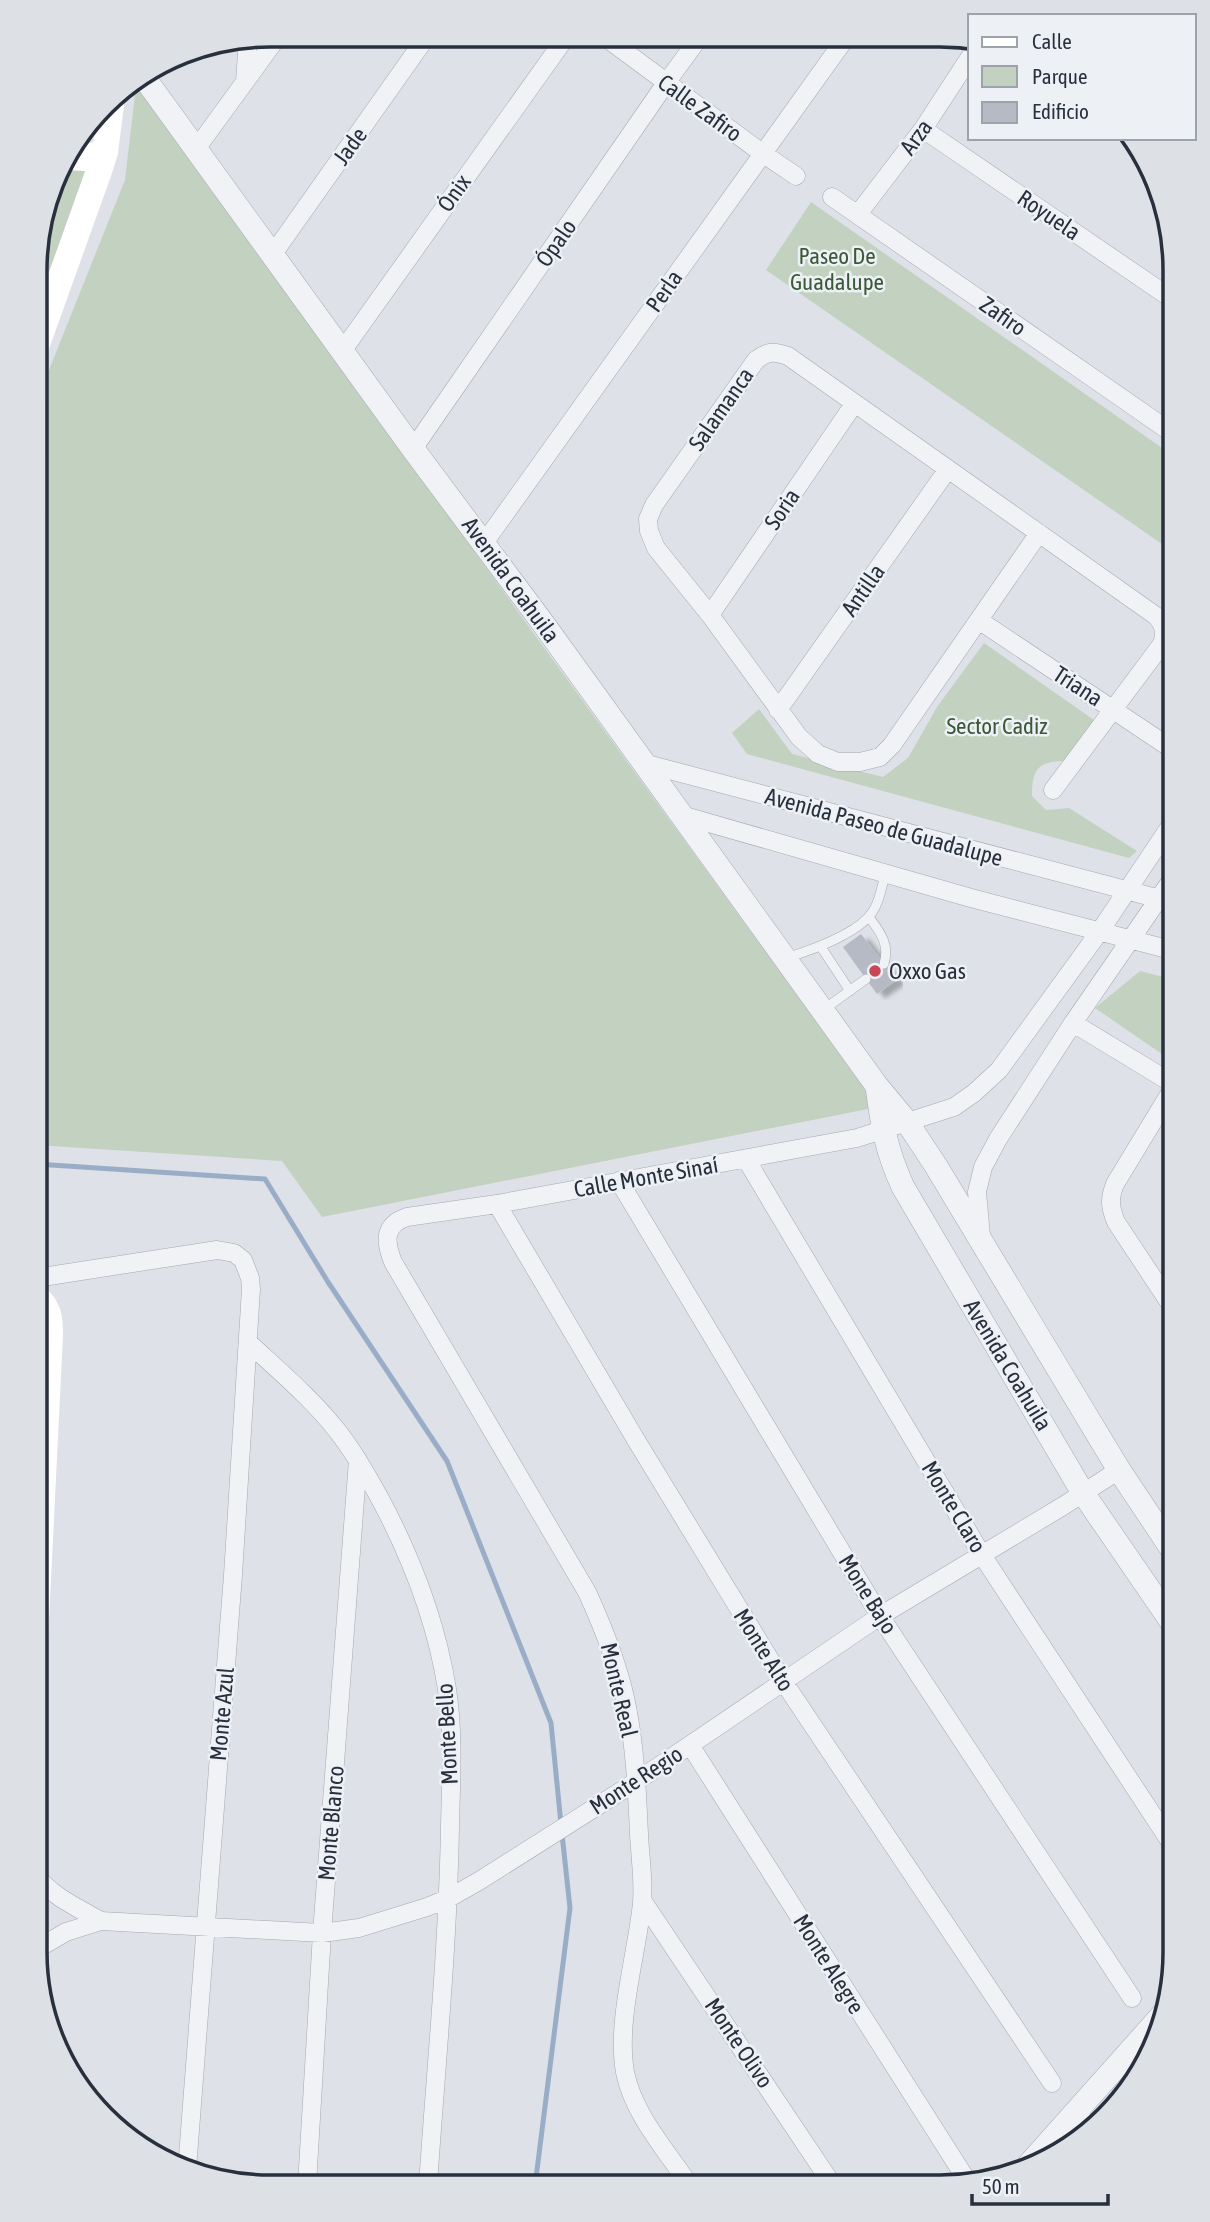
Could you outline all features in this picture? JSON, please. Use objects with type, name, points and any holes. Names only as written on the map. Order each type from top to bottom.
[{"type":"main road","points":[[47,316],[105,152],[110,116]]},
{"type":"main road","points":[[78,158],[105,152]]},
{"type":"main road","points":[[47,1313],[50,1323],[47,1393]]},
{"type":"street","name":"Calle Zafiro","points":[[619,47],[796,176]]},
{"type":"street","name":"Ópalo","points":[[413,449],[692,47]]},
{"type":"street","name":"Perla","points":[[484,544],[838,47]]},
{"type":"street","points":[[196,149],[270,48]]},
{"type":"street","name":"Jade","points":[[272,254],[419,48]]},
{"type":"street","name":"Ónix","points":[[343,350],[558,48]]},
{"type":"street","points":[[245,82],[247,49]]},
{"type":"street","name":"Arza","points":[[858,214],[923,129],[968,60]]},
{"type":"street","name":"Avenida Coahuila","points":[[148,83],[822,1011],[907,1122],[1119,1470],[1162,1535]]},
{"type":"street","name":"Royuela","points":[[923,129],[1163,293]]},
{"type":"street","name":"Zafiro","points":[[832,197],[1163,427]]},
{"type":"street","name":"Salamanca","points":[[1040,533],[892,745],[880,757],[860,762],[838,762],[818,754],[799,737],[710,615],[656,548],[649,531],[648,519],[654,505],[755,360],[766,353],[776,351],[788,356],[1040,533],[1156,615],[1163,624]]},
{"type":"street","name":"Soria","points":[[710,615],[854,404]]},
{"type":"street","name":"Antilla","points":[[778,710],[948,469]]},
{"type":"street","name":"Triana","points":[[980,621],[1163,743]]},
{"type":"street","name":"Salamanca","points":[[1114,710],[1163,642]]},
{"type":"street","points":[[1053,790],[1114,710]]},
{"type":"street","name":"Avenida Paseo de Guadalupe","points":[[643,763],[1163,900]]},
{"type":"street","name":"Avenida Paseo de Guadalupe","points":[[681,815],[885,874],[1163,948]]},
{"type":"street","points":[[907,1122],[954,1107],[999,1070],[1100,931],[1163,837]]},
{"type":"street","points":[[982,1247],[977,1192],[983,1167],[998,1139],[1073,1023],[1131,939],[1163,905]]},
{"type":"street","points":[[1073,1023],[1163,1077]]},
{"type":"street","name":"Avenida Coahuila","points":[[877,1086],[882,1130],[903,1187],[1083,1493],[1162,1608]]},
{"type":"street","points":[[1162,1287],[1116,1222],[1110,1198],[1115,1184],[1163,1106]]},
{"type":"street","name":"Calle Monte Sinaí","points":[[388,1232],[393,1223],[407,1217],[497,1204],[857,1138],[907,1122]]},
{"type":"street","name":"Monte Claro","points":[[746,1159],[982,1555],[1162,1831]]},
{"type":"street","name":"Mone Bajo","points":[[619,1181],[880,1616],[1132,1998]]},
{"type":"street","name":"Monte Alto","points":[[497,1204],[636,1440],[783,1681],[1052,2083]]},
{"type":"street","name":"Monte Real","points":[[388,1232],[393,1262],[587,1592],[605,1632],[626,1701],[637,1781],[642,1900],[628,1995],[624,2042],[625,2071],[634,2099],[683,2175]]},
{"type":"street","name":"Monte Azul","points":[[47,1276],[204,1251],[226,1251],[243,1260],[250,1278],[248,1343],[188,2158]]},
{"type":"street","name":"Monte Bello","points":[[248,1343],[335,1427],[358,1460],[396,1528],[414,1570],[441,1657],[451,1737],[449,1898],[429,2175]]},
{"type":"street","name":"Monte Blanco","points":[[308,2175],[322,1933],[358,1460]]},
{"type":"street","name":"Monte Regio","points":[[47,1943],[66,1932],[101,1920],[322,1933],[359,1928],[449,1898],[637,1781],[880,1616],[1119,1470]]},
{"type":"street","name":"Monte Alegre","points":[[690,1745],[963,2173]]},
{"type":"street","name":"Monte Regio","points":[[47,1887],[101,1920]]},
{"type":"street","name":"Monte Olivo","points":[[642,1900],[826,2175]]},
{"type":"street","points":[[1041,2150],[1146,2038]]},
{"type":"street","points":[[1076,2110],[1084,2121]]},
{"type":"lane","points":[[784,958],[821,947],[869,917],[875,909],[885,874]]},
{"type":"lane","points":[[869,917],[883,936],[887,955],[884,964]]},
{"type":"lane","points":[[821,947],[850,991]]},
{"type":"lane","points":[[822,1011],[866,979]]},
{"type":"green space","points":[[139,90],[878,1107],[322,1217],[282,1161],[47,1146],[47,375],[125,180],[135,94]]},
{"type":"green space","points":[[72,168],[84,169],[87,172],[49,287],[49,241],[59,199]]},
{"type":"green space","name":"Paseo De Guadalupe","points":[[811,202],[1163,449],[1163,545],[766,270]]},
{"type":"green space","name":"Sector Cadiz","points":[[984,643],[1094,720],[1066,761],[1056,761],[1038,768],[1033,779],[1032,796],[1046,810],[1069,808],[1137,851],[1129,858],[747,754],[732,733],[759,709],[792,754],[883,777],[908,758],[937,707]]},
{"type":"green space","points":[[1140,971],[1163,977],[1163,1054],[1095,1008]]},
{"type":"building","name":"Oxxo Gas","points":[[861,934],[897,980],[877,994],[843,947]]},
{"type":"waterway","points":[[47,1165],[265,1179],[328,1282],[447,1461],[551,1723],[561,1824]]},
{"type":"waterway","points":[[536,2175],[570,1908],[562,1834]]},
{"type":"place","name":"Oxxo Gas","points":[[875,971]]}]
